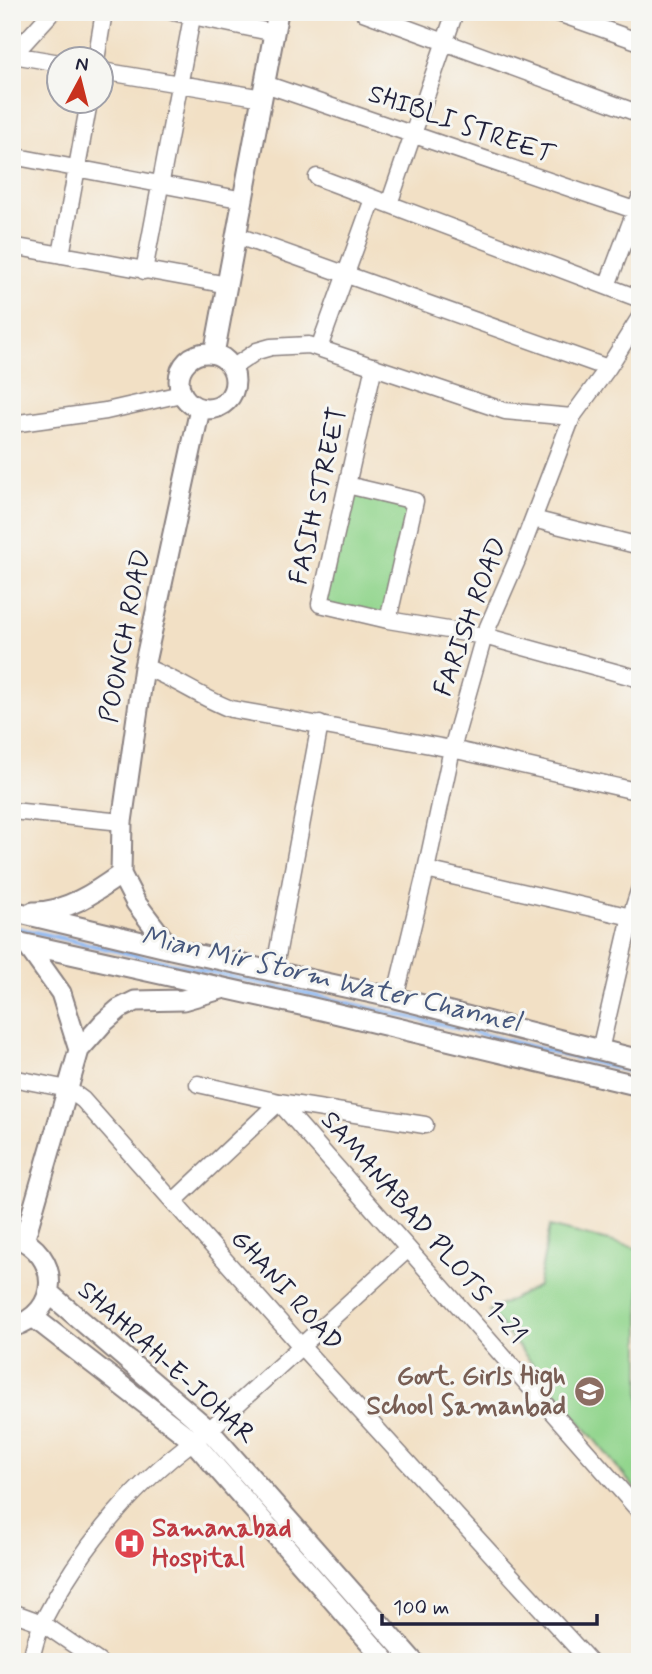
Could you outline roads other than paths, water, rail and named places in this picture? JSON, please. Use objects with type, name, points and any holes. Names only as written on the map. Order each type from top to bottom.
[{"type":"main road","points":[[214,354],[278,12]]},
{"type":"main road","points":[[214,354],[232,368],[234,389],[229,399],[221,406],[210,410],[200,409],[192,406],[181,394],[178,376],[182,367],[195,355],[214,354]]},
{"type":"main road","name":"POONCH ROAD","points":[[172,949],[136,903],[121,874],[122,822],[144,667],[200,409]]},
{"type":"main road","points":[[13,911],[41,912],[69,904],[96,891],[121,874]]},
{"type":"main road","points":[[13,911],[395,998],[640,1060]]},
{"type":"main road","points":[[19,942],[640,1086]]},
{"type":"main road","points":[[19,942],[61,993],[79,1050]]},
{"type":"main road","points":[[12,1327],[33,1317],[43,1307],[49,1293],[50,1278],[46,1263],[37,1250],[18,1238],[79,1050],[119,1009],[135,1002],[183,1000],[226,988]]},
{"type":"main road","name":"SHAHRAH-E-JOHAR","points":[[49,1293],[201,1436],[414,1662]]},
{"type":"main road","name":"SHAHRAH-E-JOHAR","points":[[33,1317],[201,1436],[387,1662]]},
{"type":"street","points":[[13,56],[52,12]]},
{"type":"street","points":[[98,46],[104,12]]},
{"type":"street","points":[[173,12],[275,33]]},
{"type":"street","points":[[363,12],[640,114]]},
{"type":"street","points":[[319,348],[346,273],[412,134],[455,12]]},
{"type":"street","points":[[555,12],[601,20],[640,42]]},
{"type":"street","points":[[144,271],[192,14]]},
{"type":"street","points":[[13,56],[46,61]]},
{"type":"street","name":"SHIBLI STREET","points":[[116,73],[179,84],[264,91],[412,134],[638,207]]},
{"type":"street","points":[[61,255],[86,116]]},
{"type":"street","points":[[12,156],[244,200]]},
{"type":"street","points":[[317,177],[640,299]]},
{"type":"street","points":[[607,286],[638,207]]},
{"type":"street","points":[[238,236],[608,368]]},
{"type":"street","points":[[12,246],[228,285]]},
{"type":"street","name":"FARISH ROAD","points":[[395,998],[452,749],[484,636],[572,417],[608,368],[640,317]]},
{"type":"street","points":[[232,368],[257,351],[271,347],[309,345],[505,411],[572,417]]},
{"type":"street","name":"FASIH STREET","points":[[374,366],[320,604],[388,620],[484,636],[640,679]]},
{"type":"street","points":[[12,424],[106,411],[181,394]]},
{"type":"street","points":[[347,485],[415,501],[388,620]]},
{"type":"street","points":[[533,519],[632,544]]},
{"type":"street","points":[[144,667],[231,709],[452,749],[640,792]]},
{"type":"street","points":[[274,972],[320,724]]},
{"type":"street","points":[[12,811],[122,822]]},
{"type":"street","points":[[426,870],[635,918]]},
{"type":"street","points":[[600,1050],[635,918],[640,888]]},
{"type":"street","points":[[12,1078],[68,1088]]},
{"type":"street","points":[[198,1084],[279,1102],[425,1125]]},
{"type":"street","name":"GHANI ROAD","points":[[68,1088],[83,1100],[301,1346],[590,1662]]},
{"type":"street","points":[[174,1201],[279,1102]]},
{"type":"street","name":"SAMANABAD PLOTS 1-21","points":[[279,1102],[640,1512]]},
{"type":"street","points":[[30,1662],[42,1623],[96,1535],[126,1500],[201,1436],[408,1248]]},
{"type":"street","points":[[12,1612],[42,1623],[99,1662]]},
{"type":"waterway","name":"Mian Mir Storm Water Channel","points":[[12,927],[449,1026],[640,1074]]},
{"type":"place","name":"Govt. Girls High School Samanbad","points":[[589,1392]]},
{"type":"place","name":"Samanabad Hospital","points":[[129,1544]]}]
